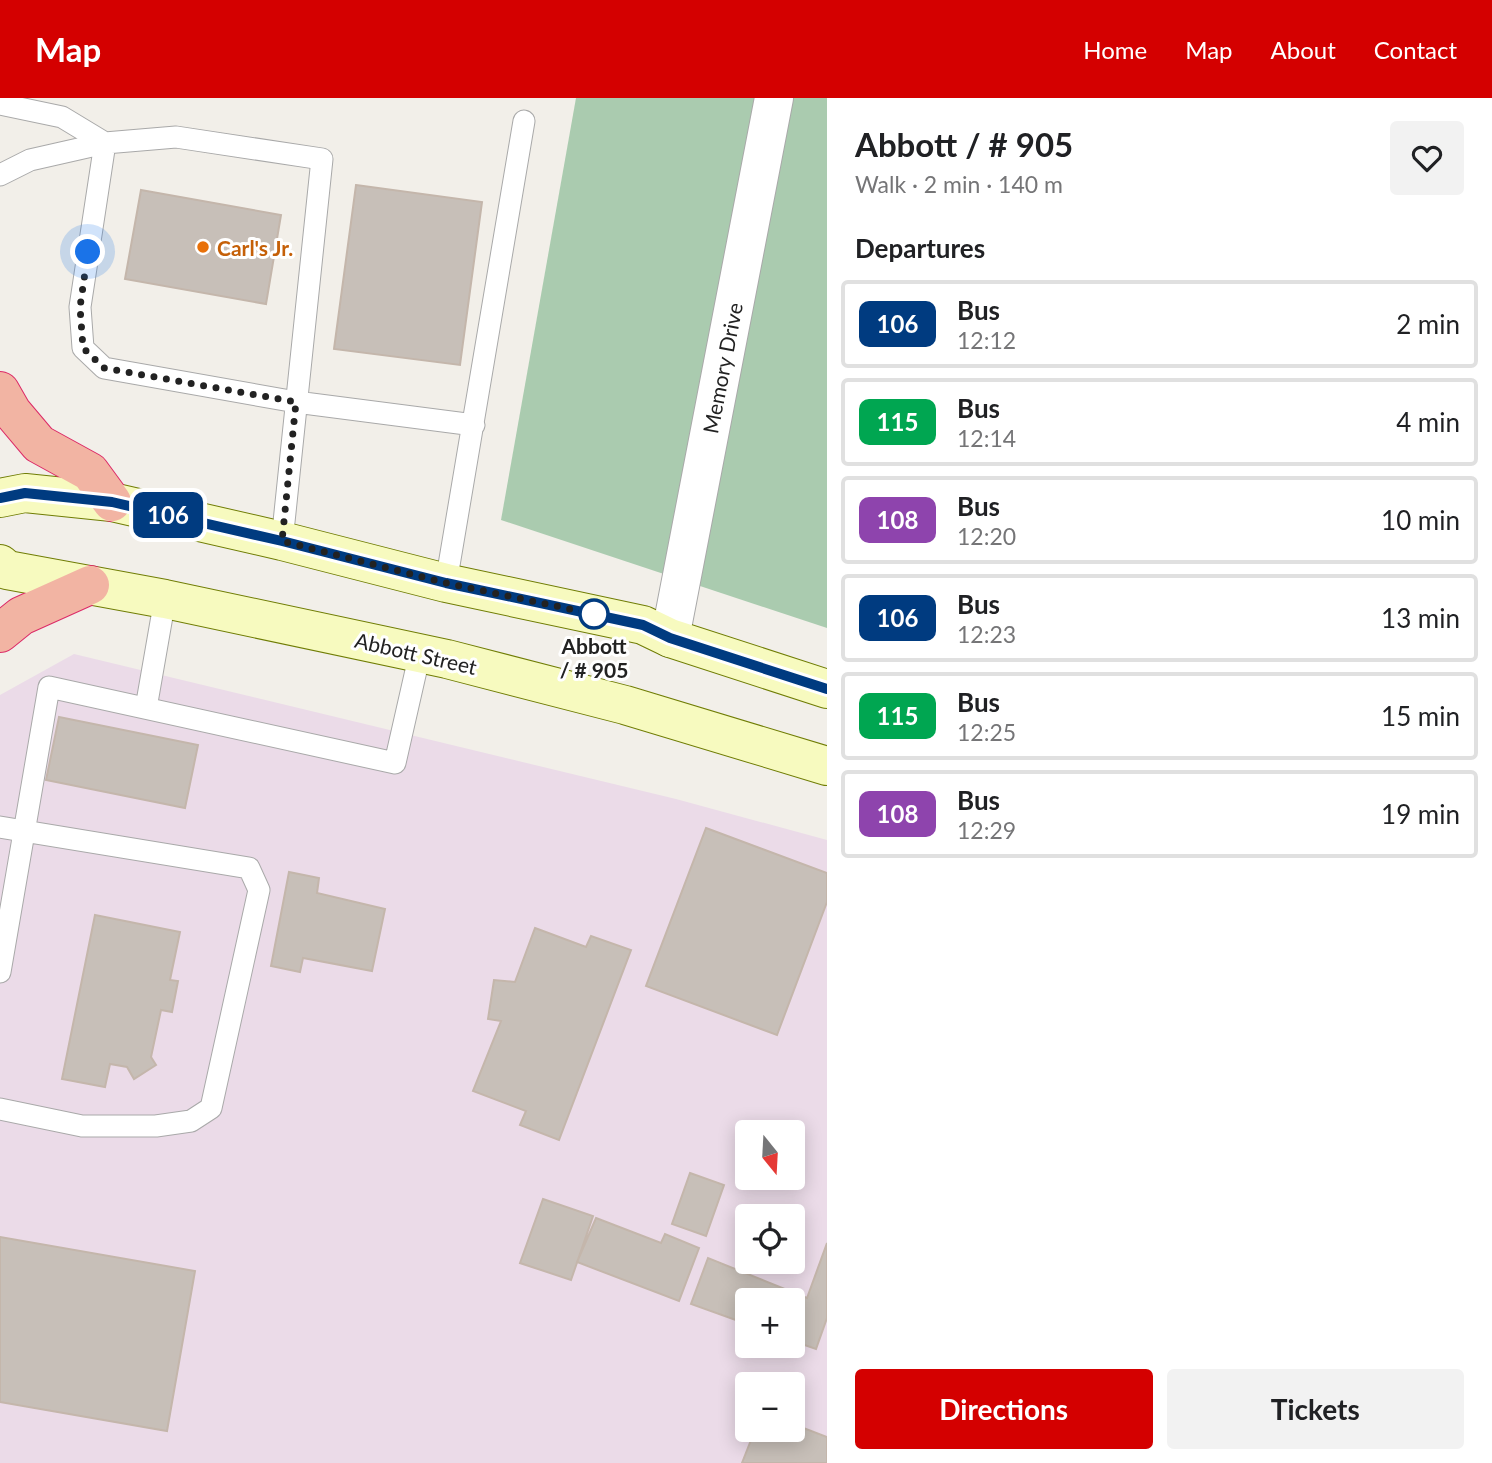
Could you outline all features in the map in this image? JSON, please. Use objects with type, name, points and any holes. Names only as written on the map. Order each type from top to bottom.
[{"type":"highway","points":[[0,391],[12,412],[39,444],[90,472],[112,502]]},
{"type":"highway","points":[[0,633],[22,616],[90,585]]},
{"type":"main road","points":[[0,498],[25,493],[112,502],[282,541],[446,583],[643,625],[670,638],[827,689]]},
{"type":"main road","name":"Abbott Street","points":[[0,564],[7,570],[165,599],[420,653],[625,705],[827,766]]},
{"type":"street","name":"Memory Drive","points":[[670,638],[774,98]]},
{"type":"lane","points":[[0,104],[62,117],[105,143]]},
{"type":"lane","points":[[446,583],[524,121]]},
{"type":"lane","points":[[0,175],[30,160],[105,143],[176,137],[322,159],[282,541]]},
{"type":"lane","points":[[105,143],[80,307],[83,348],[104,368],[296,402],[474,425]]},
{"type":"lane","points":[[146,708],[165,599]]},
{"type":"lane","points":[[0,972],[49,687],[395,763],[420,653]]},
{"type":"lane","points":[[0,827],[249,869],[259,890],[211,1108],[191,1121],[156,1126],[82,1126],[0,1109]]},
{"type":"shaded area","points":[[74,654],[676,799],[827,840],[827,1463],[0,1463],[0,695]]},
{"type":"green space","points":[[576,98],[827,98],[827,628],[501,520]]},
{"type":"building","points":[[356,185],[482,202],[460,365],[334,349]]},
{"type":"building","name":"Carl's Jr.","points":[[141,190],[281,215],[266,304],[125,279]]},
{"type":"building","points":[[59,717],[198,745],[185,808],[46,780]]},
{"type":"building","points":[[706,828],[827,873],[827,902],[777,1035],[646,986]]},
{"type":"building","points":[[289,872],[319,878],[317,893],[385,909],[372,971],[303,958],[300,972],[271,966]]},
{"type":"building","points":[[95,915],[180,932],[170,980],[178,981],[172,1012],[161,1010],[151,1057],[156,1065],[134,1079],[127,1067],[110,1064],[105,1087],[62,1079]]},
{"type":"building","points":[[535,928],[586,947],[591,936],[631,950],[559,1140],[520,1125],[526,1111],[473,1091],[501,1021],[488,1019],[494,980],[515,982]]},
{"type":"building","points":[[690,1173],[724,1185],[706,1236],[672,1224]]},
{"type":"building","points":[[543,1199],[593,1216],[571,1280],[520,1263]]},
{"type":"building","points":[[596,1218],[661,1243],[665,1234],[699,1248],[679,1301],[577,1262]]},
{"type":"building","points":[[0,1237],[195,1271],[167,1431],[0,1402]]},
{"type":"building","points":[[827,1243],[827,1318],[816,1349],[805,1345],[805,1297],[807,1298]]},
{"type":"building","points":[[708,1258],[735,1269],[735,1274],[748,1274],[782,1288],[735,1288],[735,1320],[691,1304]]},
{"type":"building","points":[[805,1429],[827,1437],[827,1463],[742,1463],[750,1442],[805,1442]]},
{"type":"bus line","name":"106","points":[[0,498],[25,493],[112,502],[282,541],[446,583],[643,625],[670,638],[827,689]]},
{"type":"place","name":"Carl's Jr.","points":[[203,247]]},
{"type":"place","name":"Abbott / # 905","points":[[594,614]]},
{"type":"route","points":[[88,252],[80,307],[83,348],[104,368],[296,402],[282,541],[446,583],[594,614]]}]
